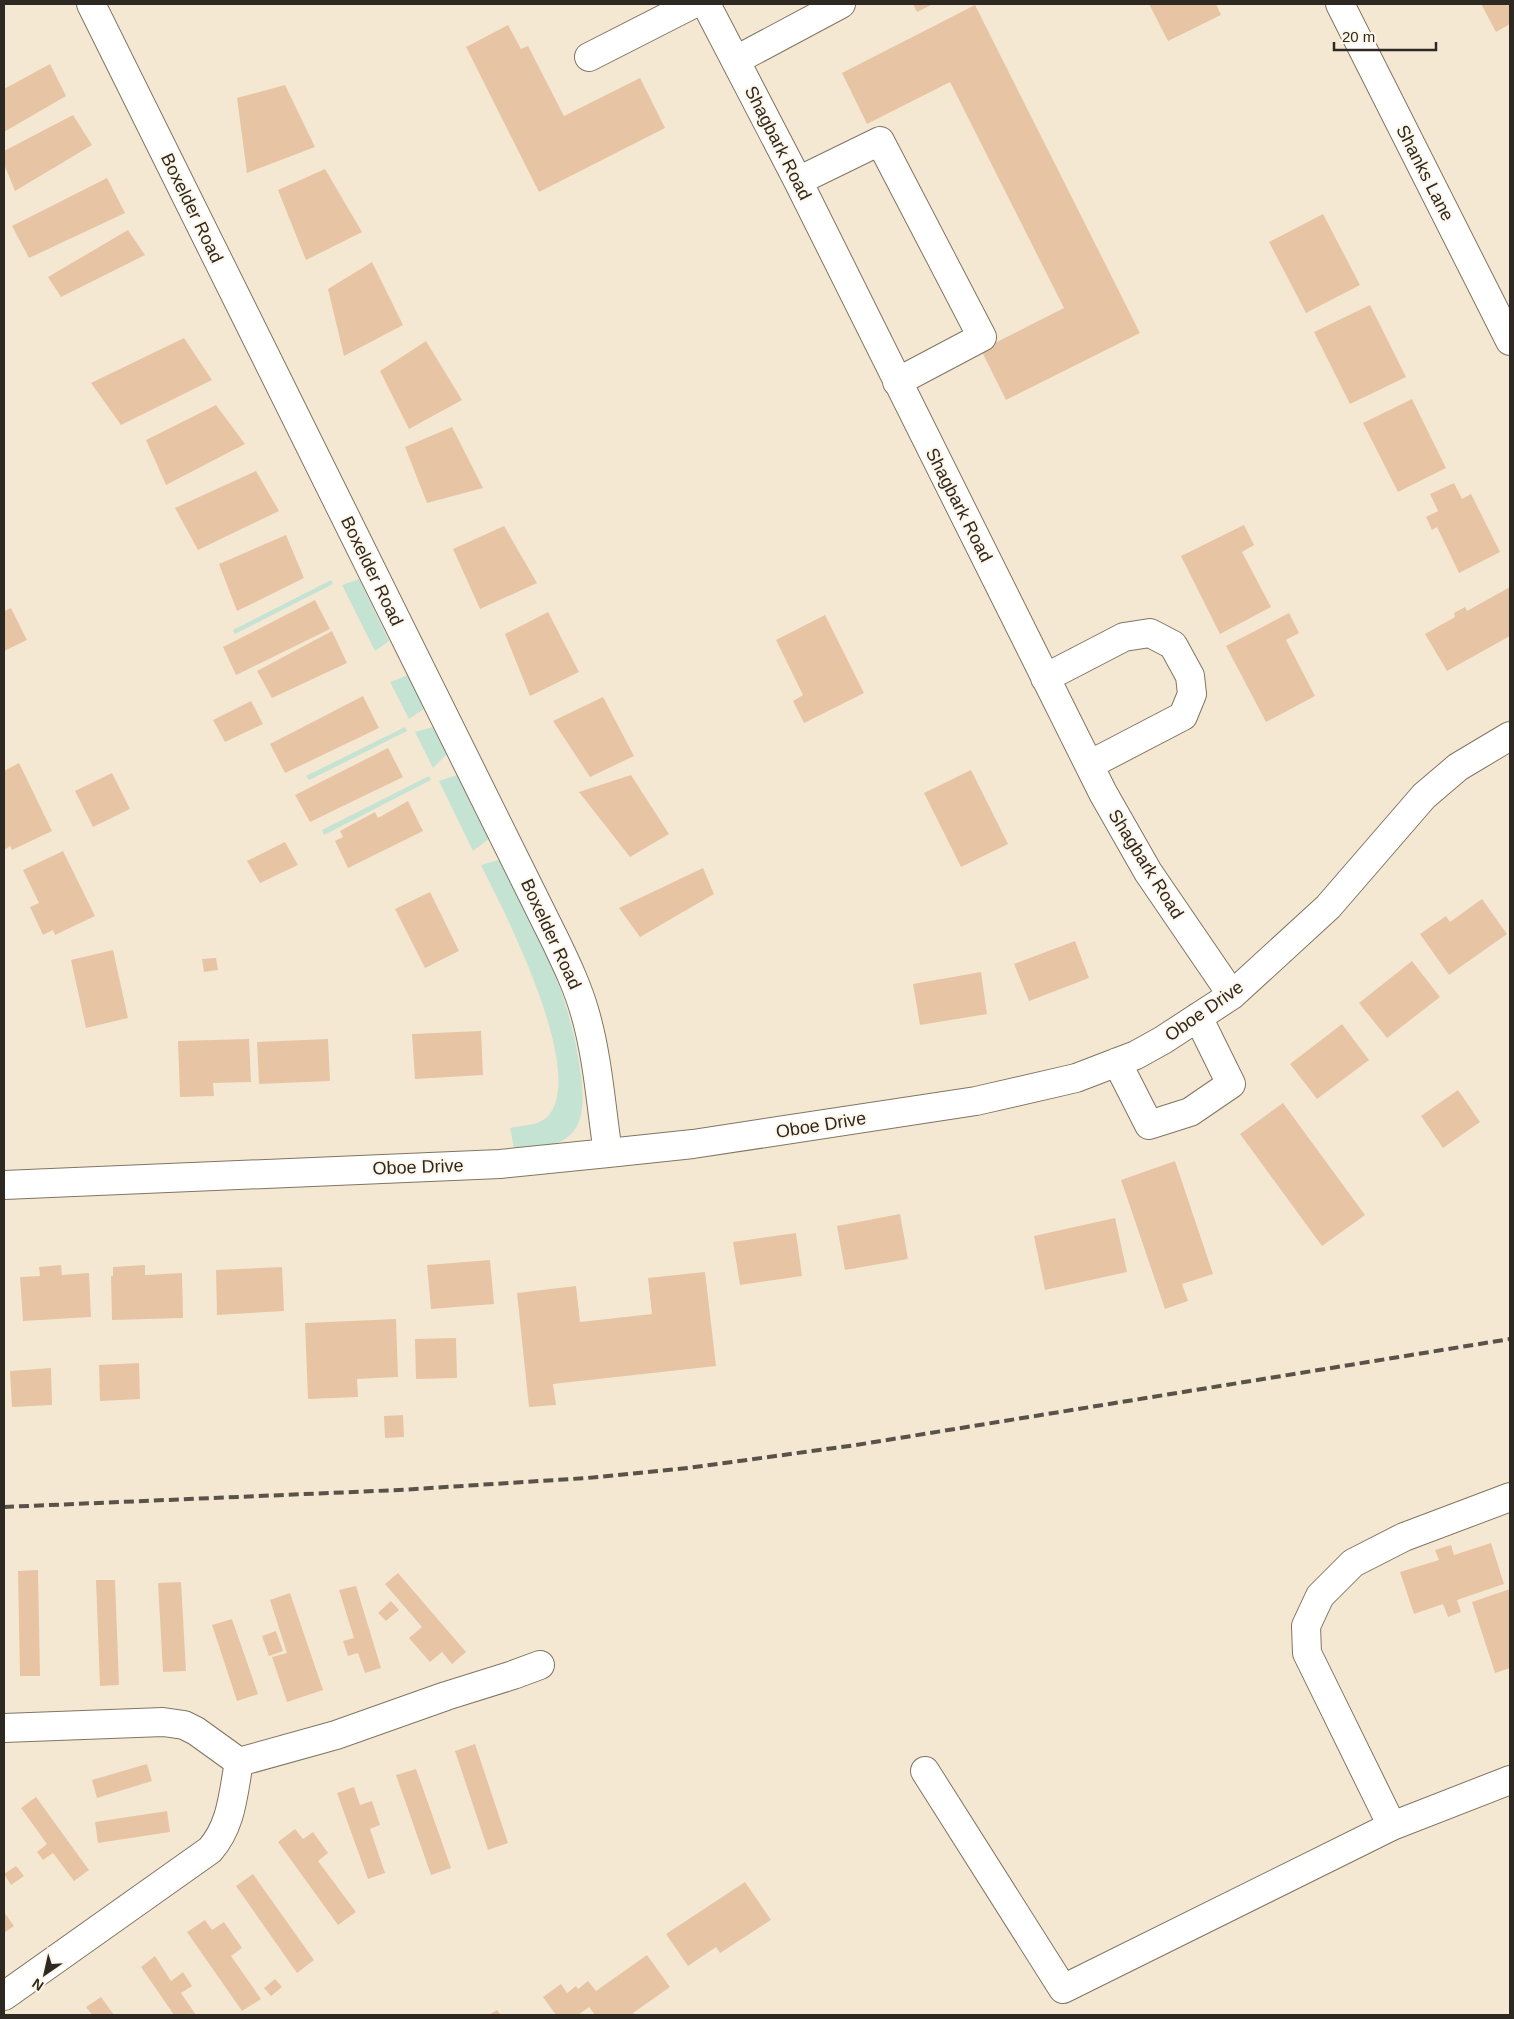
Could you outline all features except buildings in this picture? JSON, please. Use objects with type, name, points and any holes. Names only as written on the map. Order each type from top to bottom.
[{"type":"street","name":"Boxelder Road","points":[[91,4],[556,942],[577,988],[592,1042],[608,1153]]},
{"type":"street","points":[[589,57],[693,4]]},
{"type":"street","name":"Shagbark Road","points":[[706,4],[798,181],[1089,765],[1148,872],[1232,995]]},
{"type":"street","points":[[736,60],[840,4]]},
{"type":"street","name":"Shanks Lane","points":[[1340,4],[1510,341]]},
{"type":"street","points":[[798,181],[880,141],[982,337],[897,382]]},
{"type":"street","points":[[1045,678],[1124,637],[1150,634],[1173,644],[1190,676],[1192,694],[1183,716],[1089,765]]},
{"type":"street","name":"Oboe Drive","points":[[4,1177],[500,1164],[693,1144],[976,1101],[1076,1078],[1136,1055],[1163,1040],[1232,995],[1328,907],[1424,796],[1458,767],[1510,736]]},
{"type":"street","points":[[1117,1062],[1149,1125],[1190,1112],[1231,1084],[1198,1017]]},
{"type":"street","points":[[1392,1826],[1307,1653],[1306,1626],[1320,1596],[1353,1564],[1404,1537],[1510,1497]]},
{"type":"street","points":[[239,1762],[336,1735],[540,1665]]},
{"type":"street","points":[[4,1728],[163,1722],[184,1725],[196,1731],[239,1762]]},
{"type":"street","points":[[4,1996],[210,1850],[220,1838],[229,1816],[239,1762]]},
{"type":"street","points":[[925,1770],[1064,1989],[1392,1826],[1510,1780]]},
{"type":"green space","points":[[359,579],[389,641],[375,651],[342,585]]},
{"type":"green space","points":[[331,580],[333,584],[235,634],[233,630]]},
{"type":"green space","points":[[408,675],[424,709],[409,719],[390,682]]},
{"type":"green space","points":[[405,727],[407,731],[309,780],[306,776]]},
{"type":"green space","points":[[433,727],[447,754],[433,768],[415,732]]},
{"type":"green space","points":[[457,775],[479,820],[482,819],[490,838],[473,851],[439,781]]},
{"type":"green space","points":[[429,776],[431,780],[324,835],[322,830]]},
{"type":"green space","points":[[502,859],[551,964],[561,990],[576,1046],[581,1076],[581,1116],[569,1136],[550,1145],[514,1148],[510,1128],[536,1123],[545,1119],[549,1115],[558,1093],[557,1063],[550,1028],[538,990],[507,917],[481,865]]},
{"type":"railway","points":[[4,1507],[399,1490],[587,1478],[688,1468],[856,1445],[1510,1339]]}]
